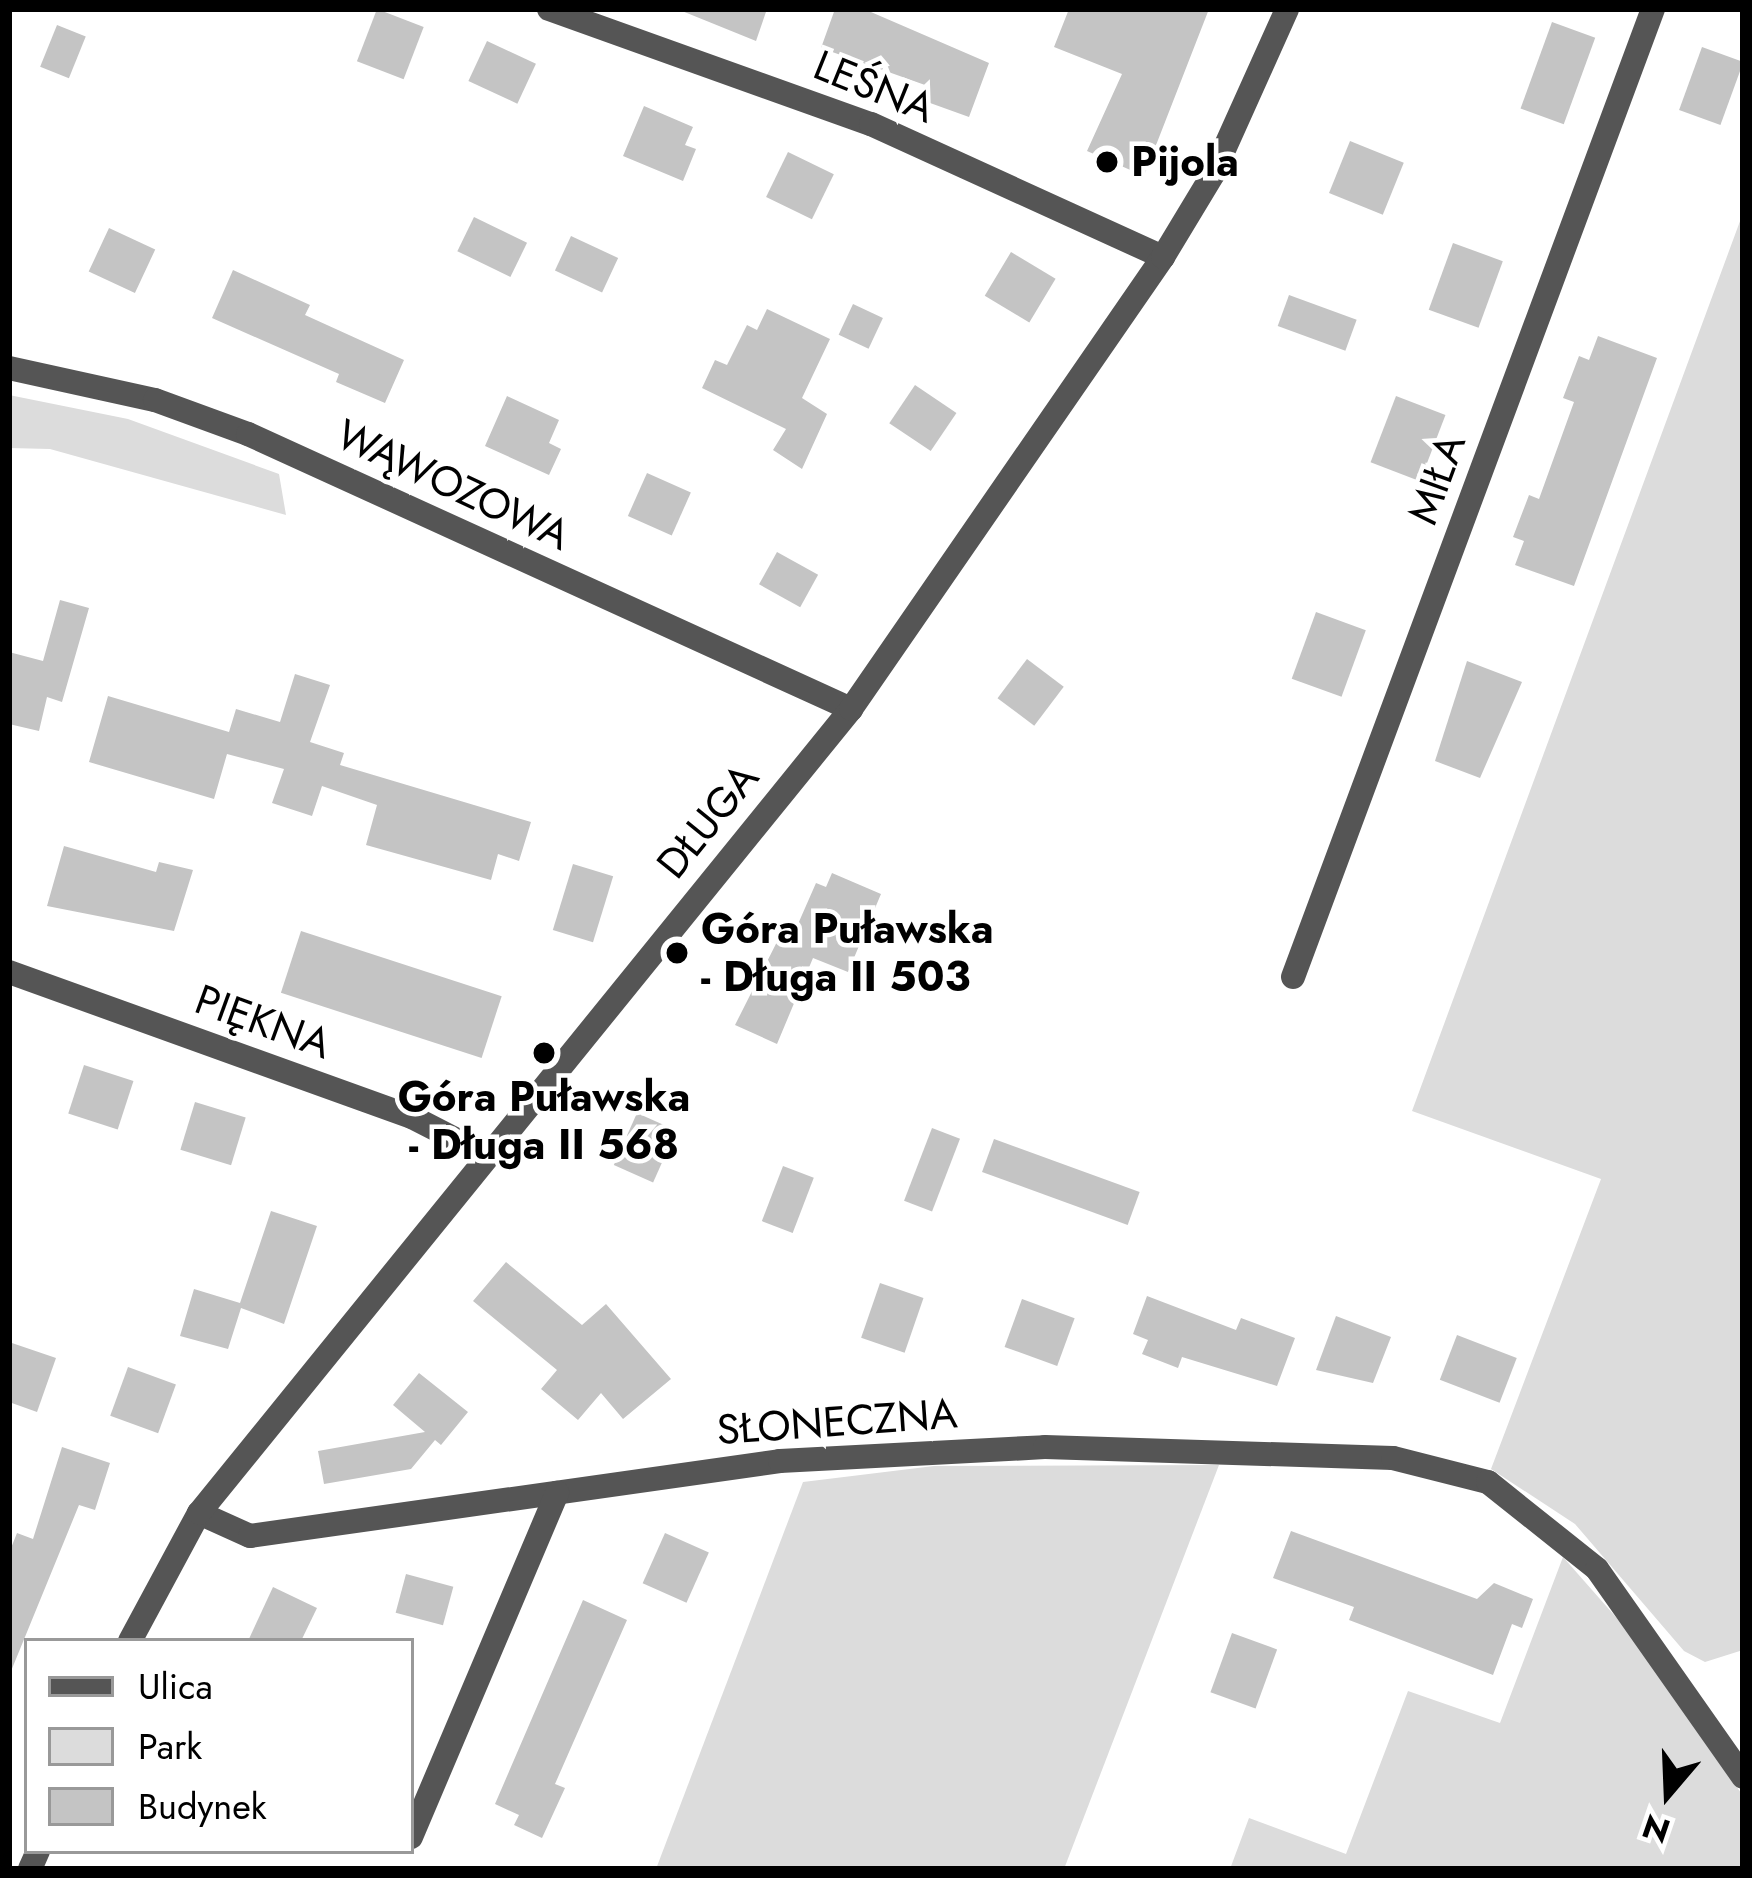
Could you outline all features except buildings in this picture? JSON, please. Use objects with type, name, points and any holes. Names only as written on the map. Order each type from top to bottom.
[{"type":"street","name":"LEŚNA","points":[[548,9],[871,124],[1163,257]]},
{"type":"street","name":"DŁUGA","points":[[132,1638],[199,1513],[850,709],[1163,257],[1213,174],[1287,9]]},
{"type":"street","name":"MIŁA","points":[[1293,977],[1653,9]]},
{"type":"street","name":"WĄWOZOWA","points":[[9,368],[155,400],[248,434],[850,709]]},
{"type":"street","name":"PIĘKNA","points":[[9,972],[412,1117],[486,1155]]},
{"type":"street","name":"SŁONECZNA","points":[[199,1513],[250,1536],[780,1461],[1045,1447],[1394,1458],[1488,1482],[1598,1569],[1743,1777]]},
{"type":"street","points":[[414,1830],[557,1492]]},
{"type":"green space","points":[[1743,213],[1743,1650],[1705,1662],[1684,1651],[1575,1524],[1491,1469],[1601,1179],[1412,1111]]},
{"type":"green space","points":[[9,395],[128,419],[279,474],[286,515],[50,449],[9,448]]},
{"type":"green space","points":[[1219,1465],[1064,1869],[656,1869],[803,1482],[934,1466]]},
{"type":"green space","points":[[1563,1557],[1644,1649],[1743,1796],[1743,1869],[1230,1869],[1249,1818],[1346,1854],[1408,1691],[1500,1723]]},
{"type":"place","name":"Pijola","points":[[1107,162]]},
{"type":"place","name":"Góra Puławska - Długa II 503","points":[[677,953]]},
{"type":"place","name":"Góra Puławska - Długa II 568","points":[[544,1053]]}]
